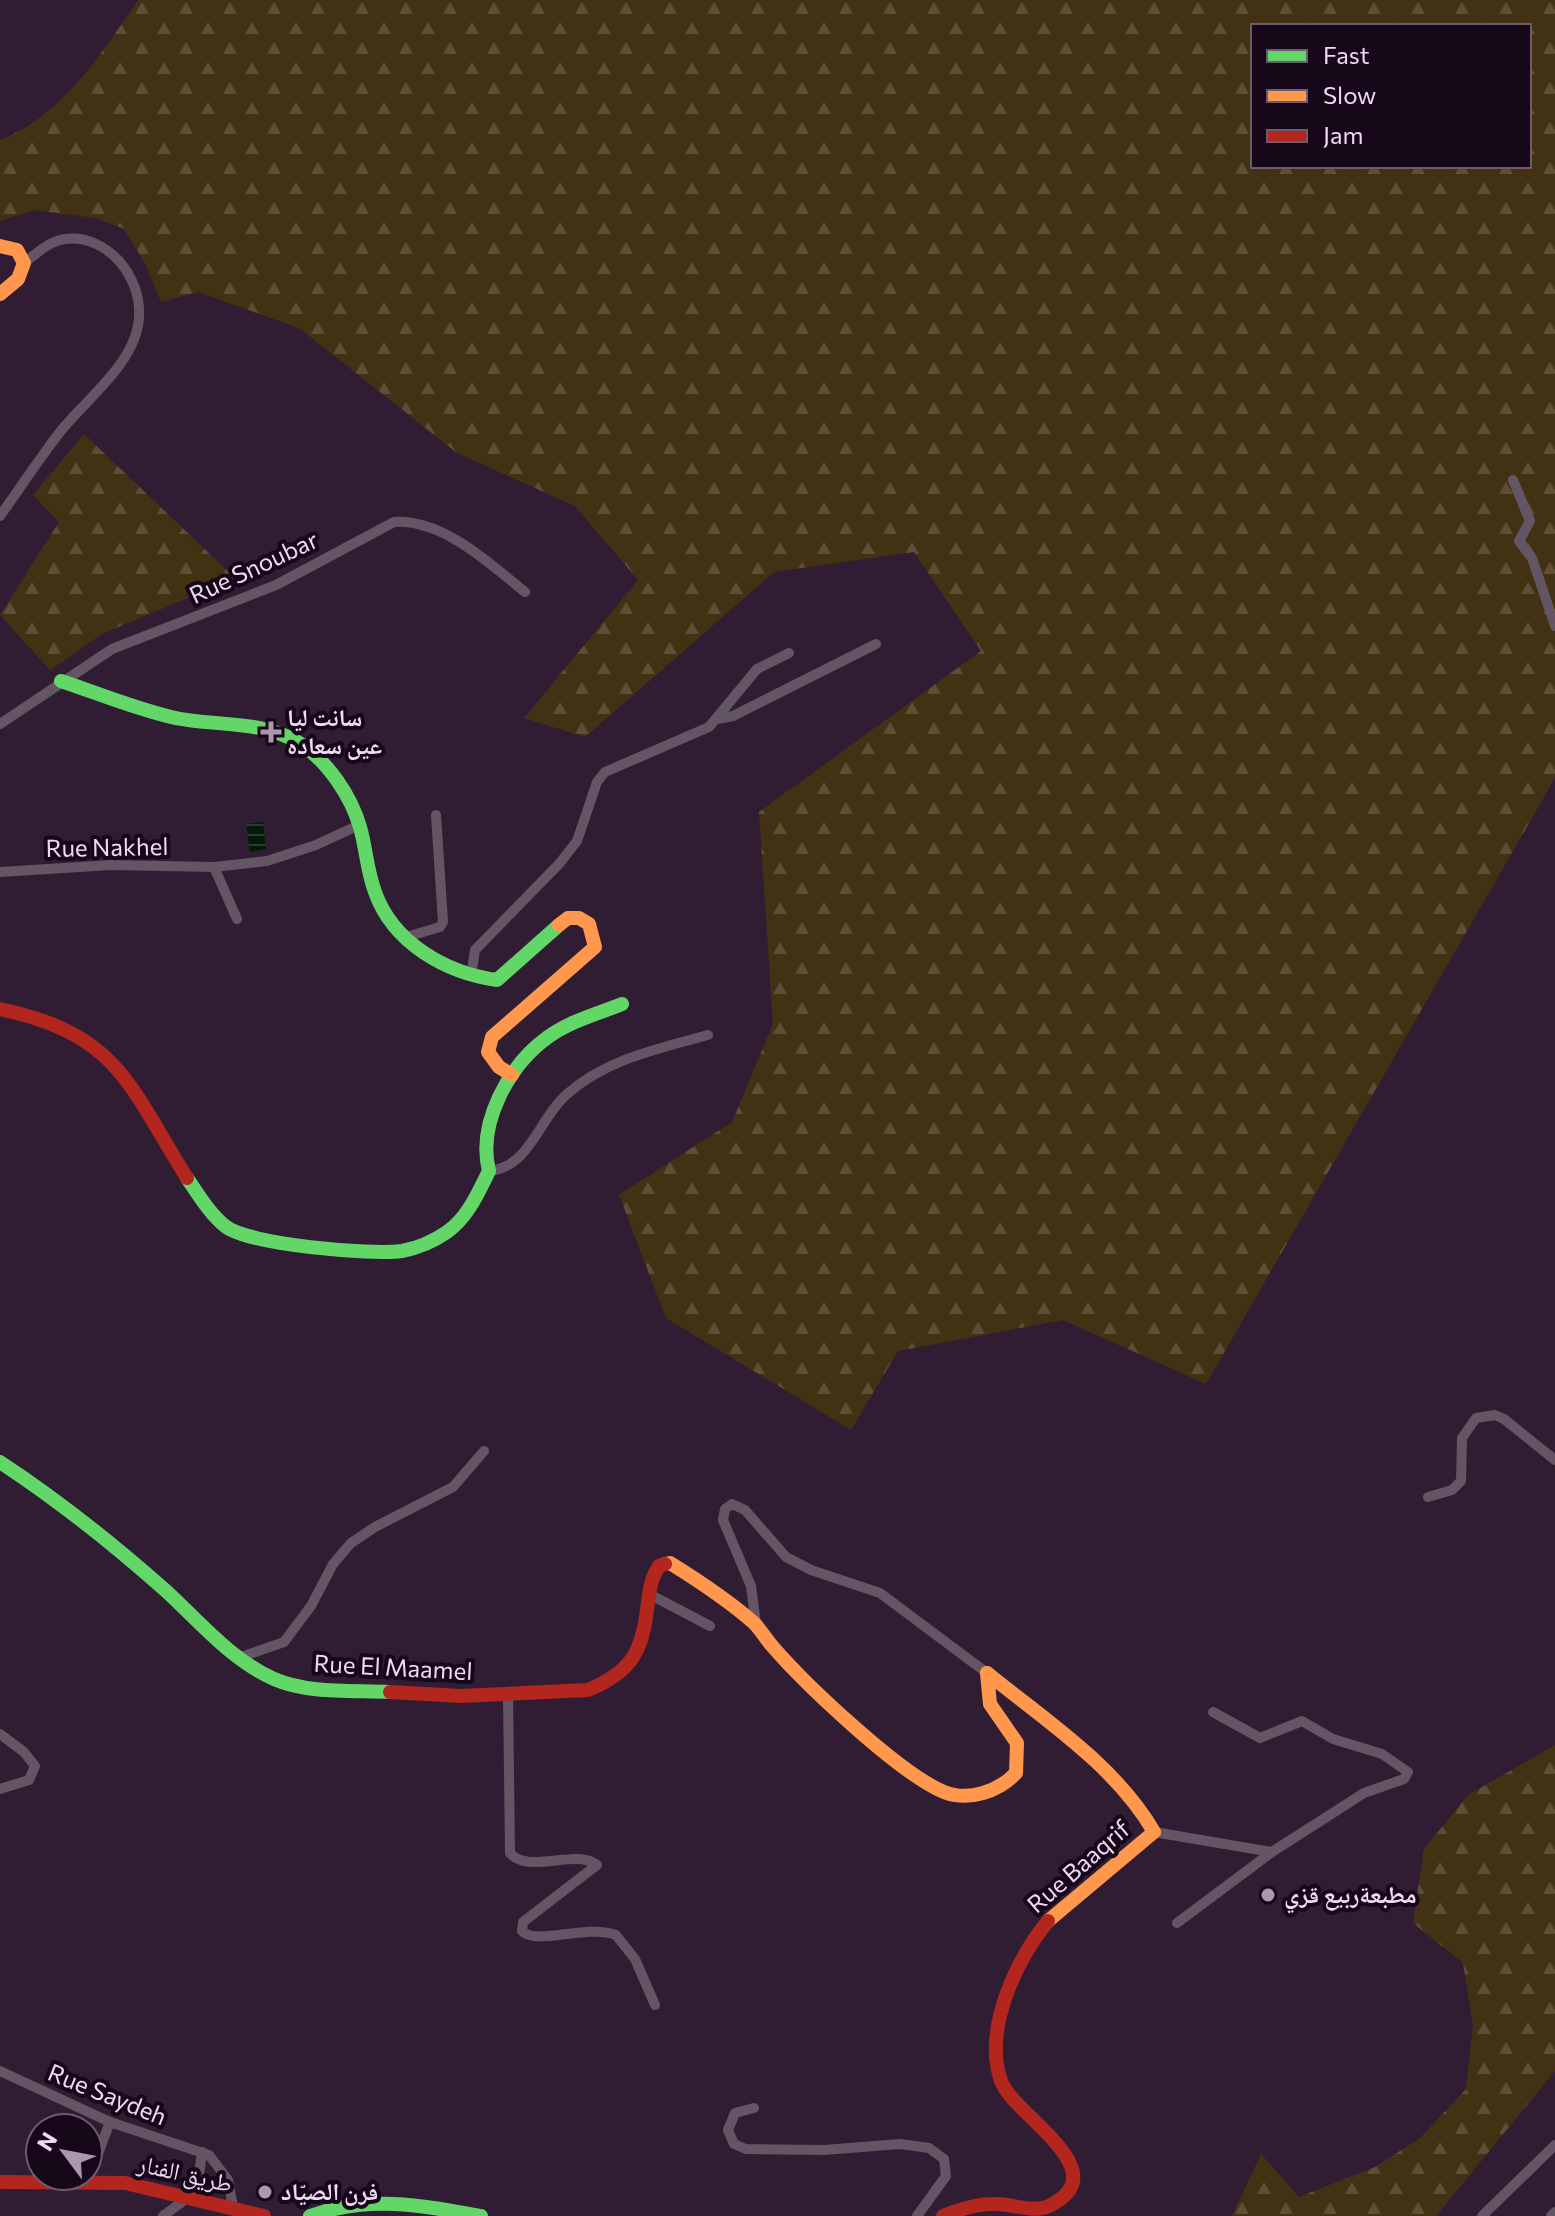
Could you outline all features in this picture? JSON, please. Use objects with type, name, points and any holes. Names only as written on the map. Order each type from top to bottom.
[{"type":"street","points":[[0,294],[18,279],[24,263],[49,244],[65,239],[103,246],[119,260],[129,276],[139,319],[114,371],[61,431],[0,516]]},
{"type":"street","points":[[0,246],[17,250],[24,263]]},
{"type":"street","points":[[1513,480],[1530,521],[1519,541],[1520,548],[1532,558],[1555,626]]},
{"type":"street","name":"Rue Snoubar","points":[[0,724],[112,649],[276,585],[394,522],[406,521],[445,535],[525,592]]},
{"type":"street","points":[[471,976],[475,950],[559,864],[577,841],[597,782],[605,772],[679,742],[717,719],[733,716],[876,644]]},
{"type":"street","points":[[717,719],[727,702],[757,669],[789,653]]},
{"type":"street","points":[[61,681],[168,716],[265,732],[296,741],[318,760],[347,800],[359,825],[377,896],[391,922],[432,959],[471,976],[497,980],[568,918],[579,918],[589,924],[595,947],[565,970],[492,1037],[488,1052],[499,1067],[512,1075]]},
{"type":"street","points":[[406,937],[440,927],[443,922],[436,815]]},
{"type":"street","name":"Rue Nakhel","points":[[0,872],[111,865],[214,867],[291,854],[359,825]]},
{"type":"street","points":[[214,867],[237,919]]},
{"type":"street","points":[[489,1171],[483,1159],[485,1138],[512,1075],[547,1037],[622,1004]]},
{"type":"street","points":[[0,1009],[59,1026],[99,1049],[115,1066],[179,1170],[229,1230],[260,1239],[368,1251],[402,1251],[421,1246],[455,1227],[489,1171]]},
{"type":"street","points":[[489,1171],[505,1169],[518,1161],[564,1097],[587,1079],[636,1055],[708,1035]]},
{"type":"street","points":[[1428,1497],[1452,1490],[1461,1481],[1462,1438],[1476,1418],[1495,1415],[1504,1419],[1555,1460]]},
{"type":"street","points":[[238,1658],[284,1642],[311,1606],[333,1564],[351,1543],[375,1527],[453,1487],[484,1451]]},
{"type":"street","name":"Rue El Maamel","points":[[0,1462],[49,1494],[111,1545],[238,1658],[255,1670],[293,1685],[460,1696],[588,1690],[620,1675],[640,1651],[655,1570],[670,1563],[724,1598],[756,1625]]},
{"type":"street","points":[[732,1504],[745,1510],[786,1557],[811,1570],[880,1593],[987,1673],[990,1704],[1017,1743],[1019,1761],[1016,1773],[1006,1784],[975,1796],[958,1796],[928,1784],[897,1760],[795,1671],[756,1625],[751,1586],[723,1520],[725,1509],[732,1504]]},
{"type":"street","points":[[649,1594],[710,1626]]},
{"type":"street","name":"Rue Baaqrif","points":[[943,2216],[986,2204],[1039,2211],[1060,2199],[1066,2190],[1071,2164],[1061,2143],[1020,2110],[1002,2086],[995,2051],[1000,2025],[1020,1963],[1043,1924],[1061,1907],[1109,1874],[1154,1832],[1149,1821],[1125,1792],[987,1673]]},
{"type":"street","points":[[508,1694],[510,1853],[525,1861],[586,1860],[597,1865],[589,1874],[534,1910],[523,1922],[522,1931],[530,1938],[539,1939],[586,1930],[616,1935],[635,1959],[655,2005]]},
{"type":"street","points":[[1177,1923],[1272,1852],[1364,1793],[1404,1779],[1408,1772],[1382,1754],[1333,1739],[1302,1721],[1260,1738],[1213,1712]]},
{"type":"street","points":[[0,1734],[24,1752],[35,1766],[29,1780],[0,1789]]},
{"type":"street","points":[[1154,1832],[1272,1852]]},
{"type":"street","name":"Rue Saydeh","points":[[0,2071],[110,2122],[202,2152]]},
{"type":"street","points":[[754,2108],[735,2113],[728,2130],[734,2144],[746,2149],[824,2150],[917,2144],[939,2153],[947,2166],[946,2176],[917,2216]]},
{"type":"street","points":[[104,2138],[110,2122]]},
{"type":"street","points":[[1482,2216],[1555,2145]]},
{"type":"street","points":[[163,2216],[193,2197],[202,2152],[222,2168],[233,2207]]},
{"type":"street","name":"طريق الفنار","points":[[0,2182],[24,2181]]},
{"type":"street","name":"طريق الفنار","points":[[104,2181],[193,2197],[264,2216]]},
{"type":"street","points":[[310,2216],[343,2205],[384,2199],[481,2216]]},
{"type":"green space","points":[[138,0],[1555,0],[1555,778],[1206,1384],[1063,1320],[898,1351],[851,1430],[666,1318],[619,1195],[732,1122],[773,1024],[759,812],[981,651],[914,552],[774,572],[585,737],[524,718],[638,580],[575,506],[457,453],[299,328],[198,292],[161,302],[146,265],[124,229],[96,218],[34,210],[0,221],[0,140],[43,115],[95,61]]},
{"type":"green space","points":[[84,434],[235,578],[102,634],[50,670],[0,615],[59,522],[33,495]]},
{"type":"green space","points":[[1555,1745],[1555,2071],[1436,2216],[1232,2216],[1261,2154],[1299,2197],[1375,2167],[1420,2138],[1466,2089],[1473,2025],[1463,1963],[1413,1923],[1424,1849],[1468,1795]]},
{"type":"shaded area","points":[[263,822],[266,849],[250,852],[246,824]]},
{"type":"traffic: fast","points":[[61,681],[157,713],[271,731],[311,751],[329,770],[351,803],[360,827],[372,884],[383,910],[408,940],[441,963],[497,980],[559,925]]},
{"type":"traffic: fast","points":[[187,1178],[209,1210],[225,1226],[238,1233],[310,1247],[364,1251],[402,1251],[426,1244],[454,1226],[476,1196],[489,1171],[486,1153],[492,1115],[499,1096],[521,1063],[556,1031],[622,1004]]},
{"type":"traffic: fast","points":[[0,1462],[105,1539],[230,1651],[258,1671],[301,1687],[390,1692]]},
{"type":"traffic: fast","points":[[310,2216],[374,2204],[416,2206],[481,2216]]},
{"type":"traffic: slow","points":[[0,246],[17,250],[24,263],[18,279],[0,294]]},
{"type":"traffic: slow","points":[[512,1075],[499,1067],[488,1052],[492,1037],[595,947],[589,924],[579,918],[568,918],[559,925]]},
{"type":"traffic: slow","points":[[665,1564],[670,1563],[681,1570],[744,1615],[854,1727],[903,1767],[944,1792],[963,1796],[983,1793],[1001,1785],[1016,1773],[1017,1743],[990,1704],[987,1673]]},
{"type":"traffic: slow","points":[[987,1673],[1100,1765],[1138,1808],[1154,1832],[1048,1921]]},
{"type":"traffic: jam","points":[[0,1009],[71,1033],[95,1049],[116,1068],[133,1090],[187,1178]]},
{"type":"traffic: jam","points":[[390,1692],[460,1696],[588,1690],[604,1683],[626,1666],[639,1645],[653,1579],[659,1566],[665,1564]]},
{"type":"traffic: jam","points":[[943,2216],[983,2204],[1044,2208],[1069,2191],[1073,2176],[1068,2159],[1009,2095],[1001,2081],[997,2061],[996,2040],[1006,1996],[1025,1955],[1048,1921]]},
{"type":"traffic: jam","points":[[0,2182],[125,2183],[264,2216]]},
{"type":"place","name":"سانت ليا عين سعاده","points":[[271,732]]},
{"type":"place","name":"مطبعةربيع قزي","points":[[1268,1895]]},
{"type":"place","name":"فرن الصيّاد","points":[[265,2192]]}]
